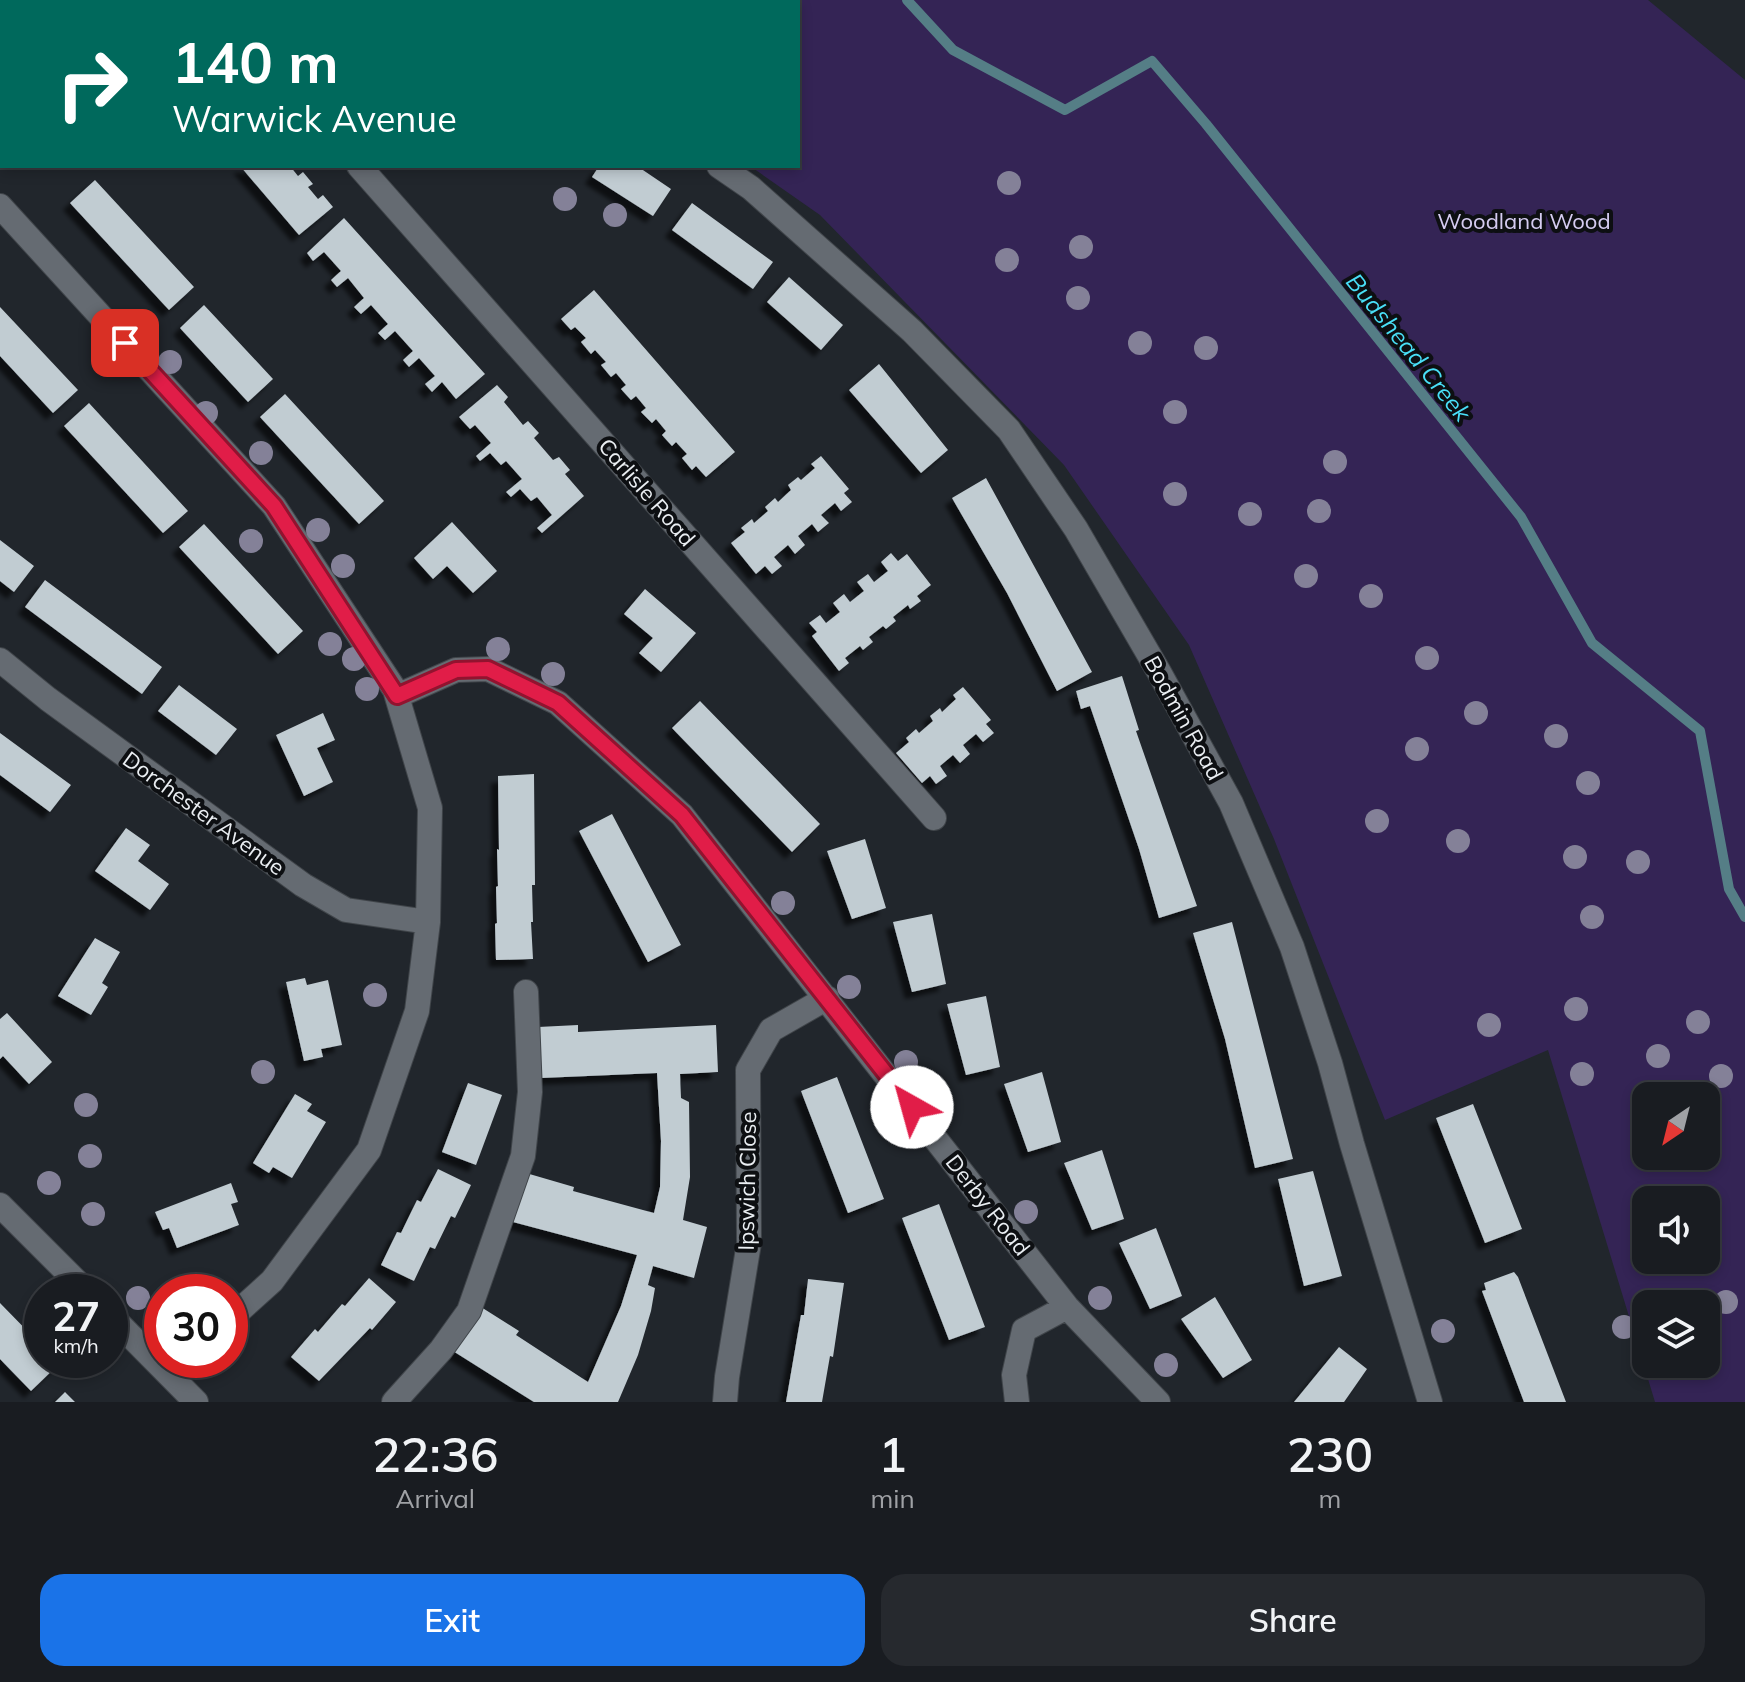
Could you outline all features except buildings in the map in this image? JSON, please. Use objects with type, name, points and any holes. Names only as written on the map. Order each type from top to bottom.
[{"type":"street","name":"Carlisle Road","points":[[361,168],[934,818]]},
{"type":"street","name":"Bodmin Road","points":[[722,168],[751,188],[912,331],[1009,430],[1076,529],[1159,672],[1231,803],[1292,947],[1330,1063],[1430,1402]]},
{"type":"street","points":[[0,206],[274,506],[397,696],[430,808],[428,922],[417,1011],[369,1150],[272,1281],[248,1303]]},
{"type":"street","name":"Dorchester Avenue","points":[[0,660],[48,699],[303,885],[346,910],[428,922]]},
{"type":"street","name":"Derby Road","points":[[397,696],[456,670],[488,669],[558,703],[682,815],[1067,1307],[1158,1402]]},
{"type":"street","points":[[394,1402],[441,1350],[469,1311],[523,1156],[530,1092],[526,992]]},
{"type":"street","name":"Ipswich Close","points":[[725,1402],[749,1243],[748,1070],[771,1030],[827,998]]},
{"type":"street","points":[[0,1205],[69,1274]]},
{"type":"street","points":[[1017,1402],[1014,1375],[1024,1330],[1067,1307]]},
{"type":"street","points":[[128,1329],[144,1341]]},
{"type":"street","points":[[184,1378],[196,1402]]},
{"type":"green space","name":"Woodland Wood","points":[[800,0],[1648,0],[1745,80],[1745,1402],[1655,1402],[1648,1378],[1720,1378],[1720,1290],[1632,1290],[1632,1326],[1548,1050],[1385,1120],[1274,839],[1189,645],[1064,465],[820,215],[753,168],[800,168]]},
{"type":"waterway","name":"Budshead Creek","points":[[907,0],[953,50],[1065,110],[1152,61],[1521,517],[1592,643],[1700,731],[1729,889],[1745,917]]},
{"type":"route","points":[[125,343],[274,506],[397,696],[456,670],[488,669],[558,703],[682,815],[912,1107]]}]
